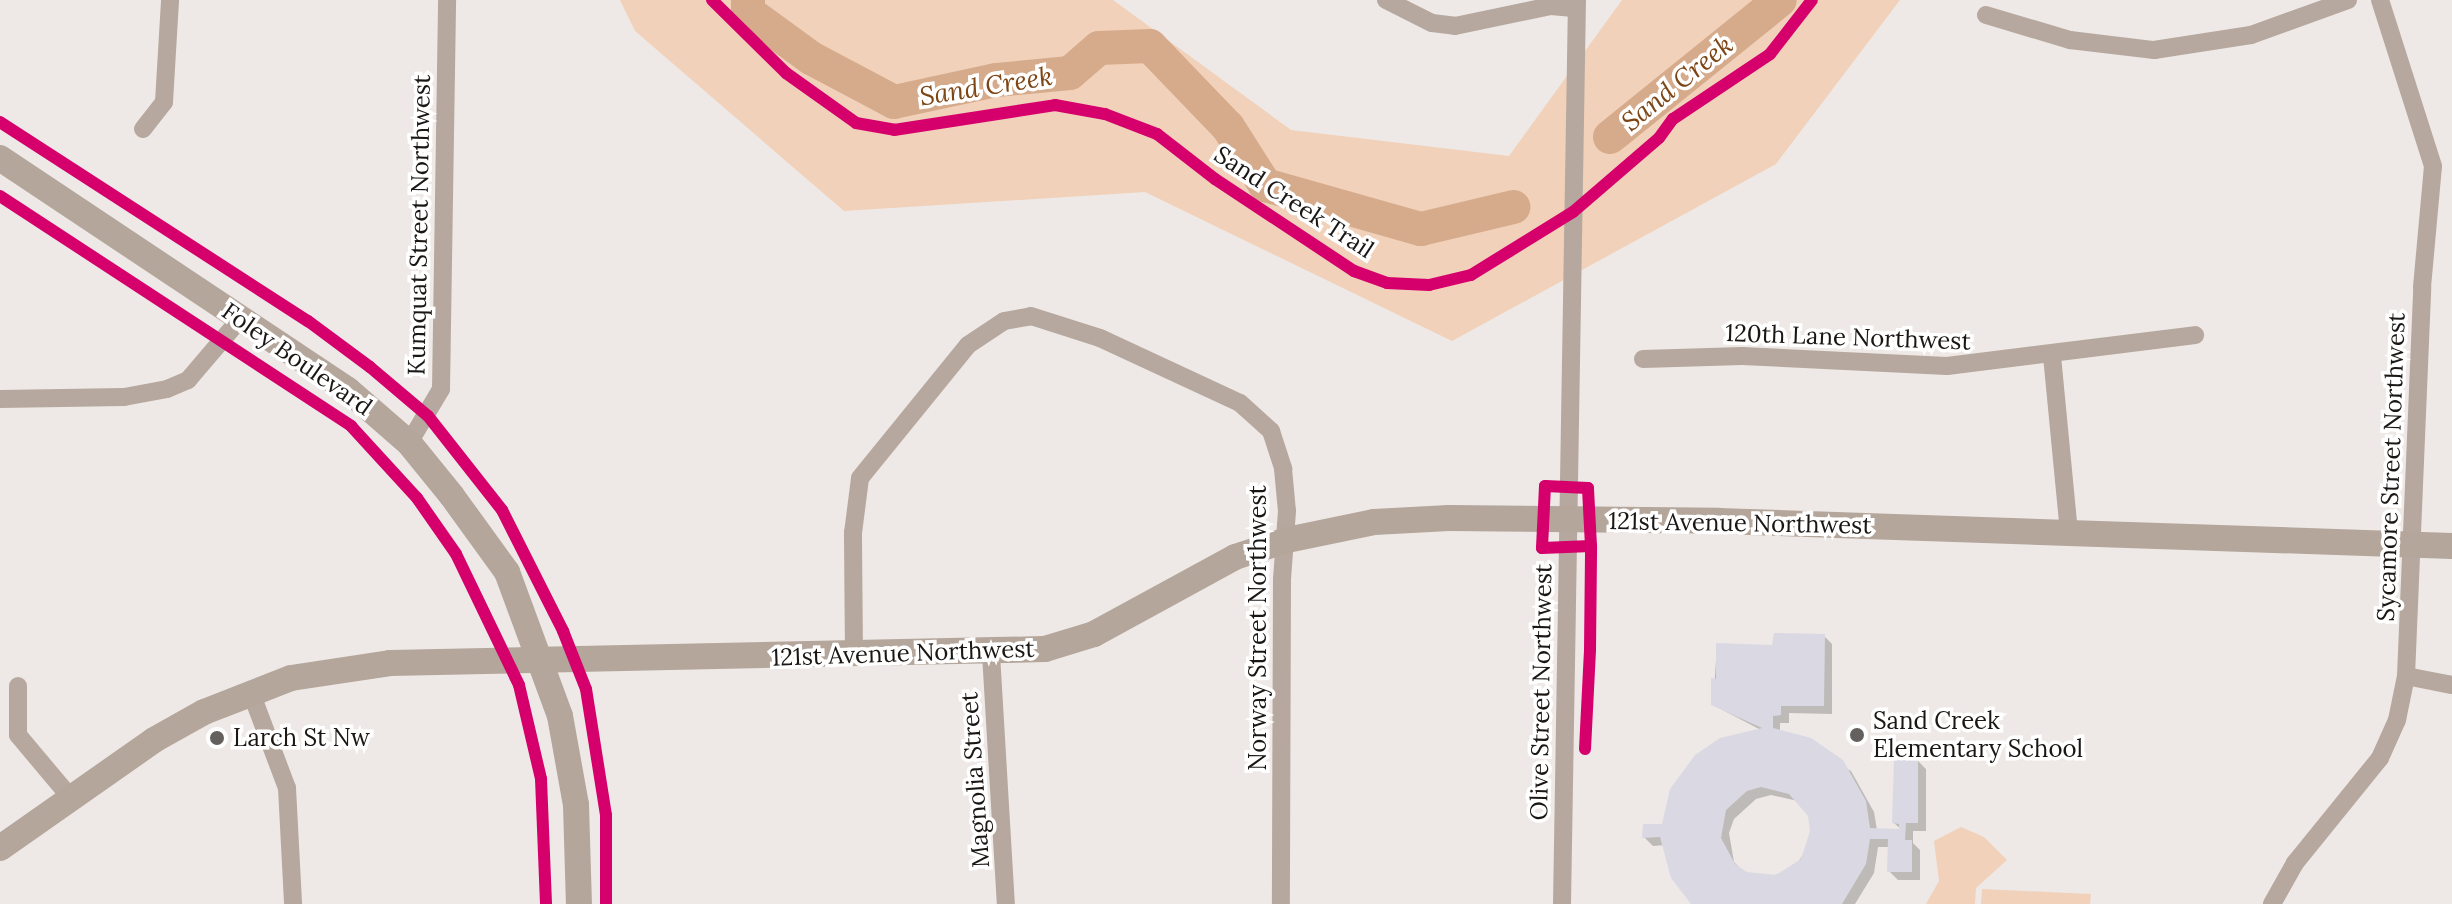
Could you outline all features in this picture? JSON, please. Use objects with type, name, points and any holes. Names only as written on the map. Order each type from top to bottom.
[{"type":"street","points":[[143,129],[164,102],[170,0]]},
{"type":"street","name":"Kumquat Street Northwest","points":[[409,443],[441,389],[447,0]]},
{"type":"street","points":[[1386,0],[1432,23],[1455,26],[1551,6],[1577,4]]},
{"type":"street","points":[[1986,15],[2070,40],[2154,50],[2251,35],[2348,0]]},
{"type":"street","name":"Sycamore Street Northwest","points":[[2272,904],[2295,863],[2380,758],[2397,720],[2406,676],[2422,287],[2433,166],[2380,0]]},
{"type":"street","name":"Olive Street Northwest","points":[[1562,904],[1566,518],[1577,4]]},
{"type":"street","name":"Foley Boulevard","points":[[0,158],[348,390],[409,443],[507,572],[540,660],[570,760],[579,904]]},
{"type":"street","name":"Norway Street Northwest","points":[[854,655],[853,533],[860,478],[968,345],[1004,321],[1031,316],[1100,338],[1240,403],[1271,431],[1283,469],[1287,540],[1282,579],[1281,904]]},
{"type":"street","points":[[0,399],[124,397],[167,389],[188,380],[241,318]]},
{"type":"street","name":"120th Lane Northwest","points":[[1643,359],[1742,356],[1909,367],[2052,356],[2195,335]]},
{"type":"street","points":[[2052,356],[2069,532]]},
{"type":"street","name":"121st Avenue Northwest","points":[[0,848],[70,797],[204,712],[291,678],[390,663],[991,654],[1045,649],[1094,634],[1235,557],[1287,540],[1374,522],[1566,518],[2452,546]]},
{"type":"street","name":"Magnolia Street","points":[[991,654],[1006,904]]},
{"type":"street","points":[[2406,676],[2452,685]]},
{"type":"street","points":[[18,686],[18,735],[70,797]]},
{"type":"street","points":[[252,695],[287,788],[293,904]]},
{"type":"shaded area","points":[[620,0],[1113,0],[1291,130],[1509,156],[1622,0],[1900,0],[1776,164],[1452,341],[1145,192],[844,211],[635,31]]},
{"type":"shaded area","points":[[1961,827],[1984,837],[2007,860],[1976,888],[1975,904],[1926,904],[1939,881],[1934,841]]},
{"type":"shaded area","points":[[1982,889],[2091,894],[2090,904],[1981,904]]},
{"type":"building","points":[[1774,633],[1825,634],[1824,706],[1781,706],[1781,715],[1773,716],[1773,728],[1811,738],[1843,760],[1866,801],[1870,828],[1899,829],[1899,824],[1892,823],[1894,758],[1918,758],[1918,823],[1906,823],[1905,840],[1912,840],[1912,872],[1887,872],[1888,839],[1870,839],[1866,864],[1842,904],[1691,904],[1671,878],[1660,837],[1642,838],[1643,824],[1662,824],[1670,789],[1695,755],[1720,738],[1762,728],[1711,705],[1711,678],[1716,679],[1716,643],[1772,645]],"holes":[[[1761,787],[1789,794],[1808,816],[1810,831],[1801,859],[1776,875],[1747,872],[1735,864],[1721,838],[1726,810],[1747,791]]]},
{"type":"waterway","name":"Sand Creek","points":[[748,0],[748,12],[811,58],[894,102],[997,80],[1070,73],[1099,48],[1150,46],[1228,127],[1265,185],[1421,229],[1513,207]]},
{"type":"waterway","name":"Sand Creek","points":[[1610,137],[1780,0]]},
{"type":"cycle path","name":"Sand Creek Trail","points":[[712,0],[786,73],[856,123],[894,130],[1055,105],[1105,114],[1157,134],[1215,179],[1354,271],[1387,283],[1429,285],[1471,275],[1573,212],[1659,138],[1673,119],[1770,54],[1812,0]]},
{"type":"cycle path","points":[[0,122],[308,321],[370,367],[428,416],[502,510],[563,631],[586,689],[606,815],[606,904]]},
{"type":"cycle path","points":[[0,196],[351,426],[417,498],[456,554],[519,685],[541,779],[546,904]]},
{"type":"cycle path","points":[[1585,749],[1590,650],[1591,546],[1588,488],[1545,486],[1542,548],[1591,546]]},
{"type":"place","name":"Sand Creek Elementary School","points":[[1857,735]]},
{"type":"place","name":"Larch St Nw","points":[[217,738]]}]
